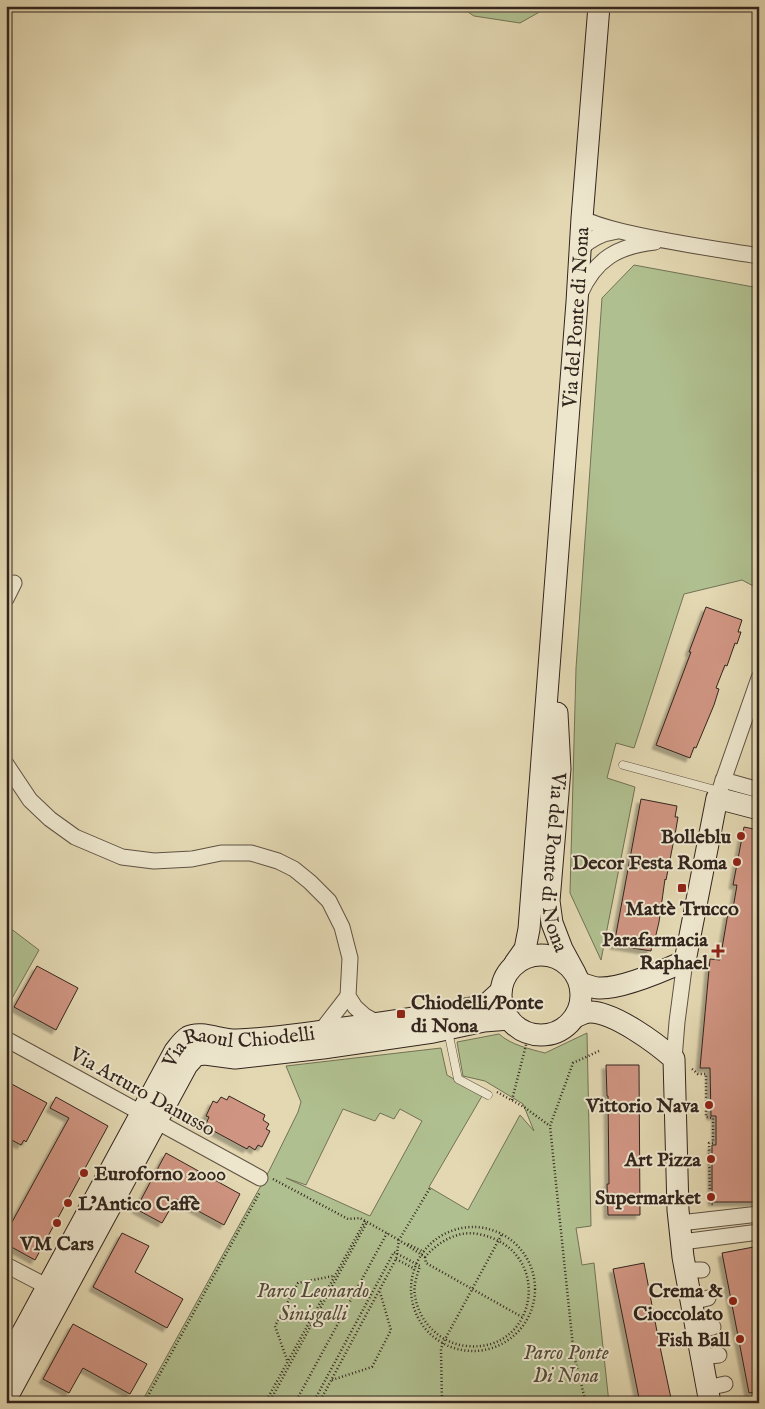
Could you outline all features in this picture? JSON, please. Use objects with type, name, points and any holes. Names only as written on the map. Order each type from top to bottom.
[{"type":"main road","name":"Via del Ponte di Nona","points":[[515,963],[525,949],[529,929],[599,6]]},
{"type":"main road","name":"Via del Ponte di Nona","points":[[552,628],[560,768],[549,900],[552,923],[562,949],[577,978]]},
{"type":"main road","points":[[577,978],[600,988],[620,985],[652,975],[685,961],[720,790],[759,809]]},
{"type":"main road","points":[[536,954],[558,958],[568,964],[577,978],[582,995],[580,1006],[575,1017],[568,1025],[558,1031],[537,1035],[521,1030],[509,1019],[502,1006],[500,992],[505,976],[515,963],[525,957],[536,954]]},
{"type":"main road","name":"Via Raoul Chiodelli","points":[[6,1399],[55,1291],[149,1117],[176,1051],[188,1037],[203,1034],[223,1040],[242,1040],[441,1014],[488,1003],[500,992]]},
{"type":"main road","points":[[575,1017],[587,1011],[601,1013],[625,1024],[683,1064],[678,1210],[681,1233],[693,1270],[705,1329],[714,1392]]},
{"type":"main road","name":"Via Raoul Chiodelli","points":[[149,1117],[193,1058],[200,1054],[244,1057],[323,1048],[447,1029],[484,1021],[509,1019]]},
{"type":"main road","name":"Via Raoul Chiodelli","points":[[6,1363],[55,1291]]},
{"type":"street","points":[[582,218],[598,225],[666,241],[759,256]]},
{"type":"street","points":[[580,248],[596,237],[621,231]]},
{"type":"street","points":[[577,302],[590,276],[609,255],[631,246],[666,241]]},
{"type":"street","points":[[580,248],[609,255]]},
{"type":"street","points":[[6,599],[14,583]]},
{"type":"street","points":[[759,678],[720,790],[759,790]]},
{"type":"street","points":[[6,764],[30,800],[50,820],[75,837],[122,856],[154,861],[192,859],[221,853],[251,853],[278,861],[294,869],[329,901],[342,927],[350,958],[348,996],[355,1008],[378,1023]]},
{"type":"street","points":[[683,1064],[677,1022],[685,961]]},
{"type":"street","points":[[320,1031],[348,996]]},
{"type":"street","name":"Via Arturo Danusso","points":[[6,1039],[264,1177]]},
{"type":"street","points":[[681,1233],[759,1214]]},
{"type":"street","points":[[681,1233],[759,1232]]},
{"type":"street","points":[[6,1265],[55,1291]]},
{"type":"lane","points":[[623,764],[720,790]]},
{"type":"lane","points":[[447,1029],[458,1079],[488,1095]]},
{"type":"path","points":[[512,1100],[527,1041]]},
{"type":"path","points":[[586,1403],[574,1356],[550,1126],[573,1063],[599,1051]]},
{"type":"path","points":[[683,1064],[698,1074],[706,1074],[706,1118],[713,1118],[713,1143],[709,1142],[710,1204],[718,1204]]},
{"type":"path","points":[[144,1403],[264,1177],[348,1219],[360,1218],[366,1221],[423,1253],[426,1263]]},
{"type":"path","points":[[320,1403],[396,1260],[399,1240],[430,1188]]},
{"type":"path","points":[[265,1403],[333,1276],[366,1221]]},
{"type":"path","points":[[269,1403],[366,1221]]},
{"type":"path","points":[[425,1257],[441,1242],[455,1236],[472,1233],[489,1236],[499,1240],[520,1259],[529,1283],[528,1300],[523,1317],[515,1329],[505,1338],[478,1347],[444,1342],[424,1321],[414,1295],[419,1265],[423,1253],[432,1241],[450,1230],[471,1226],[491,1229],[509,1237],[524,1252],[533,1271],[536,1292],[531,1312],[527,1319],[520,1330],[504,1343],[484,1350],[463,1350],[444,1342],[427,1331],[416,1315],[411,1296],[412,1276],[419,1265],[426,1263],[472,1289],[523,1317],[527,1319]]},
{"type":"path","points":[[295,1403],[387,1234]]},
{"type":"path","points":[[442,1403],[441,1349],[502,1234]]},
{"type":"path","points":[[313,1403],[394,1252],[419,1265]]},
{"type":"path","points":[[396,1260],[415,1270]]},
{"type":"path","points":[[288,1361],[275,1326],[298,1283],[333,1276]]},
{"type":"path","points":[[332,1380],[372,1367],[391,1330],[380,1292]]},
{"type":"path","points":[[735,1403],[759,1397]]},
{"type":"green space","points":[[459,6],[550,6],[520,23],[474,16]]},
{"type":"green space","points":[[634,265],[759,288],[759,589],[742,580],[684,594],[634,748],[616,743],[607,778],[635,787],[601,960],[570,893],[576,668],[602,298]]},
{"type":"green space","points":[[6,925],[39,950],[6,1009]]},
{"type":"green space","name":"Parco Leonardo Sinisgalli","points":[[587,1033],[591,1226],[576,1228],[582,1265],[594,1263],[609,1403],[141,1403],[269,1171],[298,1112],[301,1102],[286,1066],[441,1048],[447,1075],[482,1096],[429,1187],[468,1210],[520,1115],[534,1131],[523,1104],[485,1081],[463,1076],[457,1042],[499,1034],[515,1044],[545,1053]],"holes":[[[343,1109],[375,1121],[380,1113],[394,1119],[400,1109],[422,1121],[370,1216],[286,1178],[306,1185]]]},
{"type":"building","points":[[706,607],[742,620],[738,632],[741,632],[727,666],[725,665],[716,688],[719,689],[714,705],[690,758],[656,745]]},
{"type":"building","points":[[641,799],[677,806],[675,817],[678,817],[665,879],[659,922],[655,939],[653,938],[651,951],[614,945]]},
{"type":"building","points":[[744,827],[759,830],[759,1115],[754,1115],[755,1144],[759,1144],[759,1202],[712,1202],[712,1145],[716,1145],[716,1116],[711,1116],[710,1068],[700,1068],[710,959],[720,960],[728,913],[732,914],[737,885],[733,885]]},
{"type":"building","points":[[37,966],[78,988],[56,1030],[14,1007]]},
{"type":"building","points":[[606,1065],[639,1065],[640,1215],[608,1215],[608,1096]]},
{"type":"building","points":[[6,1081],[47,1103],[26,1142],[24,1140],[21,1145],[6,1137]]},
{"type":"building","points":[[229,1096],[265,1115],[263,1120],[269,1124],[266,1129],[270,1131],[262,1147],[258,1145],[255,1150],[249,1146],[247,1149],[210,1129],[212,1127],[206,1124],[209,1117],[206,1116],[213,1101],[217,1103],[221,1097],[227,1100]]},
{"type":"building","points":[[56,1097],[108,1126],[35,1260],[6,1244],[6,1233],[69,1118],[50,1108]]},
{"type":"building","points":[[166,1153],[240,1194],[224,1225],[176,1199],[162,1223],[136,1209]]},
{"type":"building","points":[[122,1233],[149,1246],[135,1272],[183,1299],[167,1328],[93,1287]]},
{"type":"building","points":[[759,1246],[759,1348],[756,1348],[759,1359],[759,1391],[749,1393],[722,1253]]},
{"type":"building","points":[[644,1263],[672,1403],[640,1403],[613,1269]]},
{"type":"building","points":[[73,1324],[147,1364],[130,1394],[83,1368],[69,1393],[43,1379]]},
{"type":"place","name":"Bolleblu","points":[[741,836]]},
{"type":"place","name":"Decor Festa Roma","points":[[737,862]]},
{"type":"place","name":"Mattè Trucco","points":[[682,888]]},
{"type":"place","name":"Parafarmacia Raphael","points":[[718,951]]},
{"type":"place","name":"Chiodelli/Ponte di Nona","points":[[401,1014]]},
{"type":"place","name":"Vittorio Nava","points":[[709,1105]]},
{"type":"place","name":"Art Pizza","points":[[711,1159]]},
{"type":"place","name":"Euroforno 2000","points":[[84,1173]]},
{"type":"place","name":"Supermarket","points":[[711,1197]]},
{"type":"place","name":"L’Antico Caffè","points":[[68,1203]]},
{"type":"place","name":"VM Cars","points":[[57,1223]]},
{"type":"place","name":"Crema & Cioccolato","points":[[733,1301]]},
{"type":"place","name":"Fish Ball","points":[[740,1339]]},
{"type":"park label","name":"Parco Ponte Di Nona","points":[[566,1364]]}]
